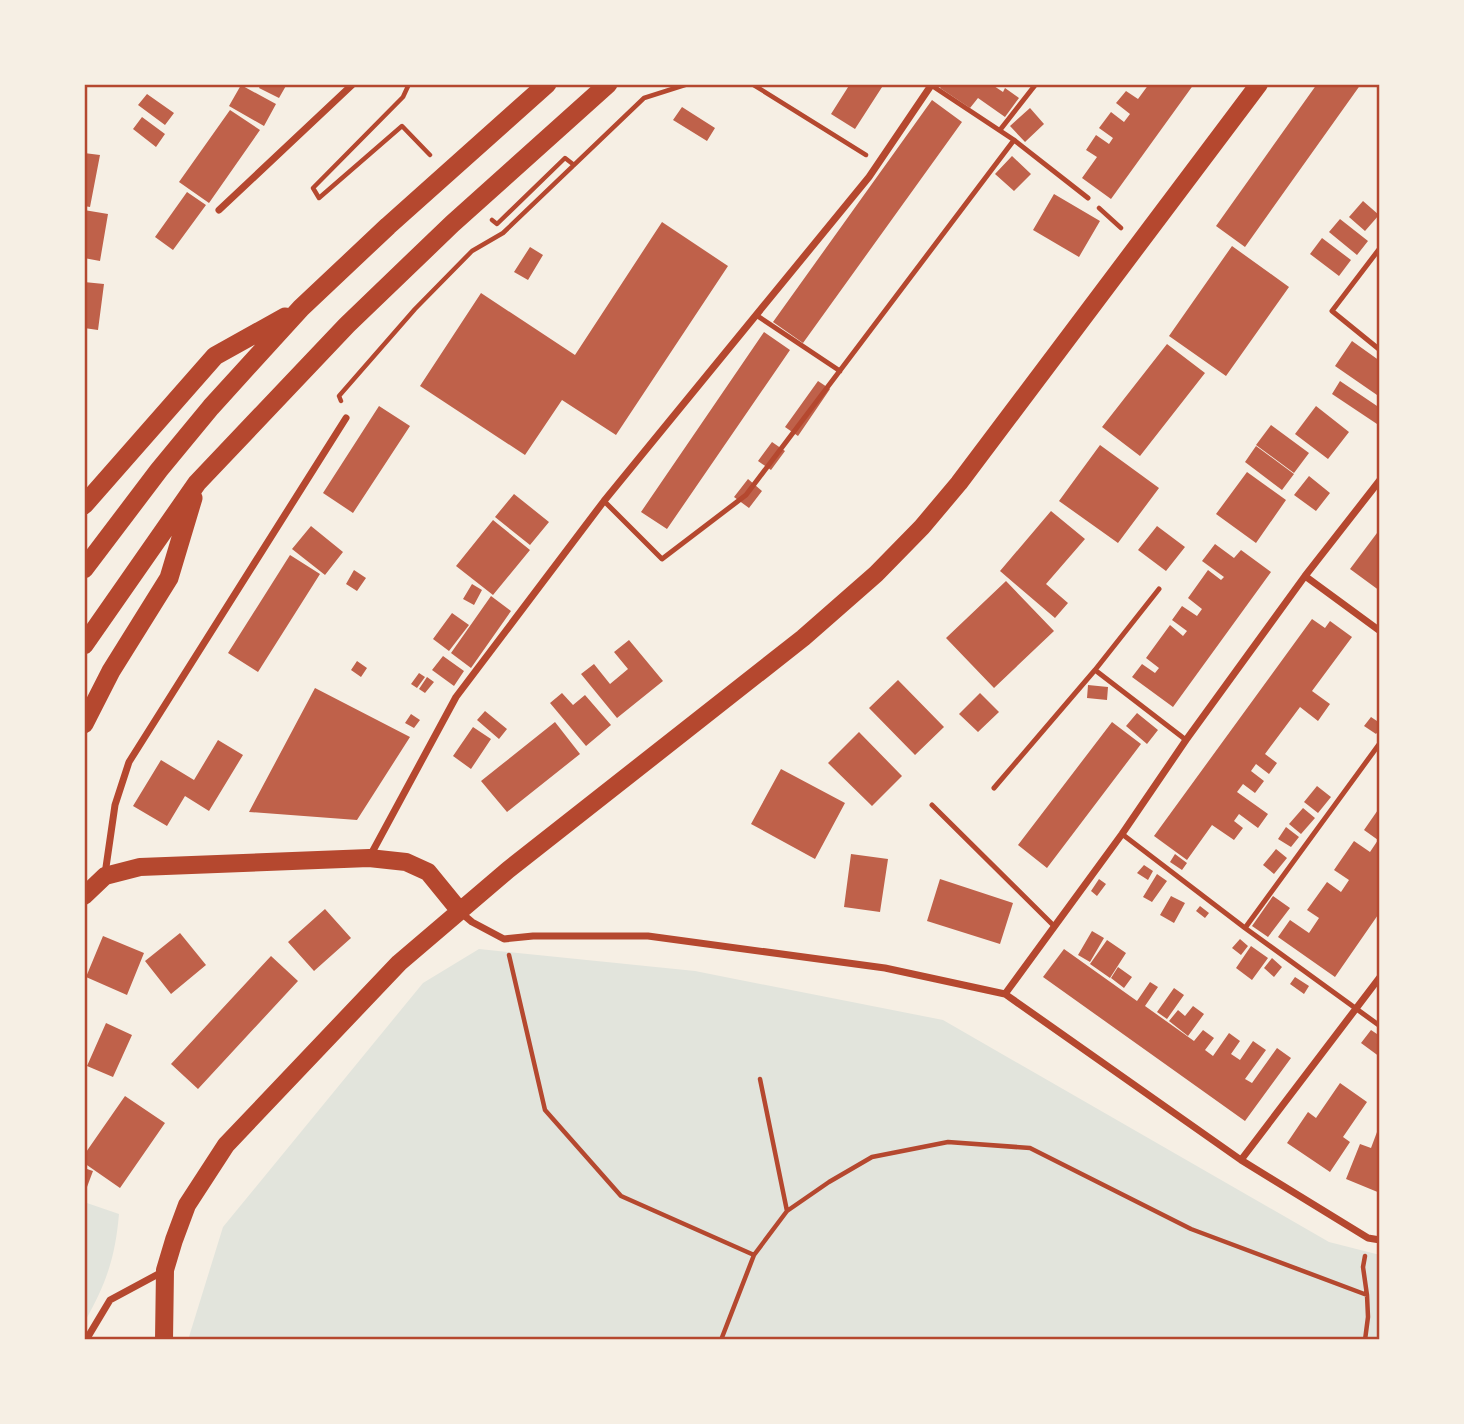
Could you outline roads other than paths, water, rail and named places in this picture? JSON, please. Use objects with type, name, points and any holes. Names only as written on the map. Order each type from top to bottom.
[{"type":"highway","points":[[84,569],[211,407],[301,308],[547,84]]},
{"type":"highway","points":[[84,645],[197,483],[347,325],[452,224],[608,84]]},
{"type":"highway","points":[[84,505],[215,356],[301,308]]},
{"type":"highway","points":[[84,724],[111,671],[169,578],[197,483]]},
{"type":"main road","points":[[164,1340],[165,1270],[187,1205],[226,1145],[399,963],[459,910],[793,646],[876,574],[922,527],[959,483],[1259,84]]},
{"type":"main road","points":[[84,896],[105,876],[140,867],[369,858],[407,862],[428,872],[459,910]]},
{"type":"street","points":[[219,209],[353,84]]},
{"type":"street","points":[[369,858],[456,698],[604,501],[879,162],[931,84]]},
{"type":"street","points":[[105,876],[115,805],[129,762],[346,418]]},
{"type":"street","points":[[1005,994],[1305,576],[1380,480]]},
{"type":"street","points":[[1305,576],[1380,631]]},
{"type":"street","points":[[459,910],[472,922],[504,939],[533,936],[648,936],[885,968],[1005,994],[1241,1160],[1368,1238],[1380,1240]]},
{"type":"street","points":[[1241,1160],[1380,977]]},
{"type":"street","points":[[86,1340],[110,1300],[165,1270]]},
{"type":"lane","points":[[931,84],[1014,140],[1088,198]]},
{"type":"lane","points":[[1000,130],[1036,84]]},
{"type":"lane","points":[[604,501],[662,559],[746,495],[1014,140]]},
{"type":"lane","points":[[1380,248],[1332,311],[1380,350]]},
{"type":"lane","points":[[756,315],[840,371]]},
{"type":"lane","points":[[994,788],[1095,670],[1158,589]]},
{"type":"lane","points":[[1095,670],[1186,740]]},
{"type":"lane","points":[[1245,928],[1380,743]]},
{"type":"lane","points":[[932,805],[1054,926]]},
{"type":"lane","points":[[1122,834],[1380,1026]]}]
